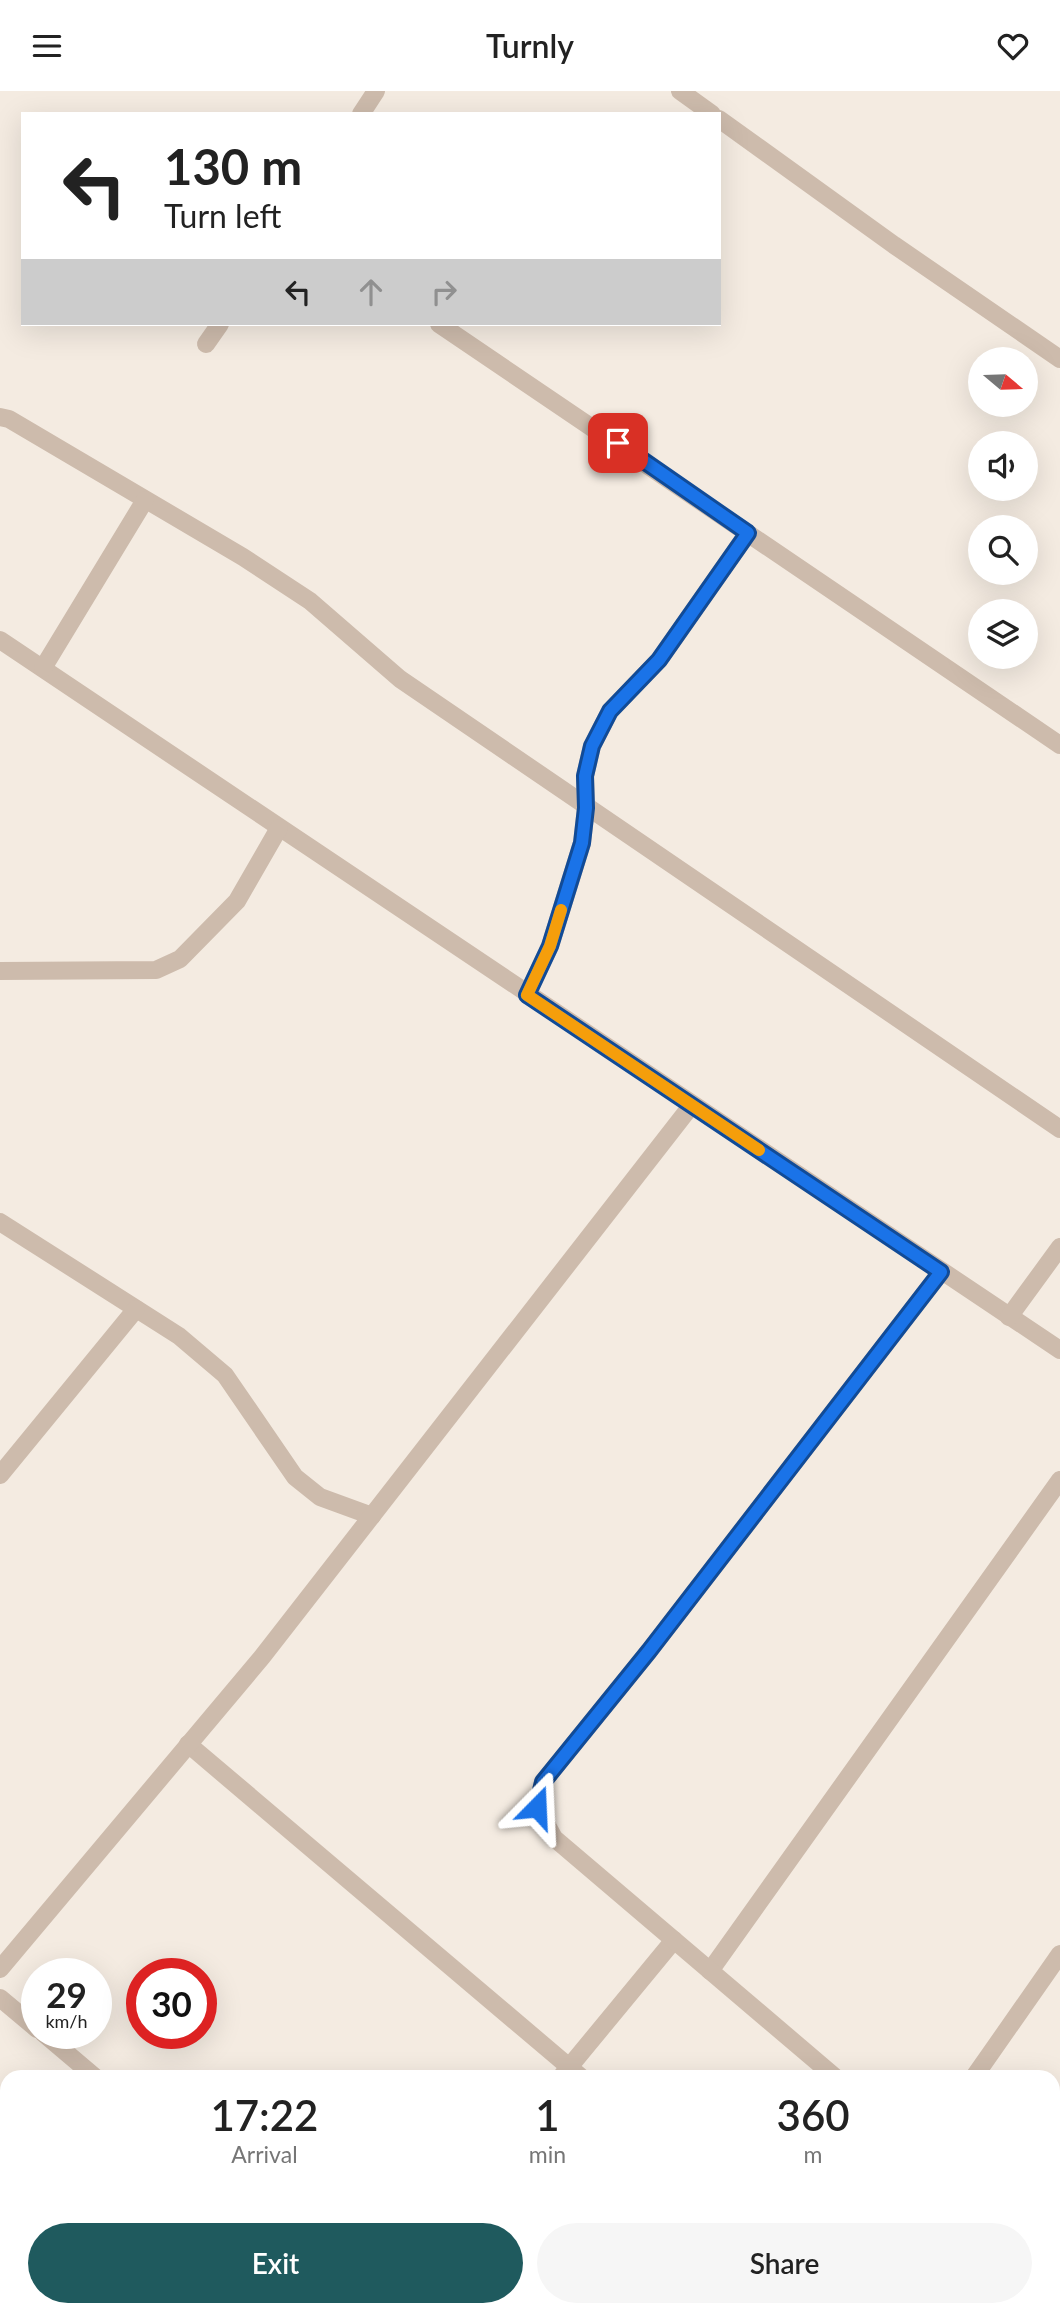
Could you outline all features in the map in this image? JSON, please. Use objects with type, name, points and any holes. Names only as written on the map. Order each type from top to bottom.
[{"type":"street","points":[[362,112],[376,91]]},
{"type":"street","points":[[680,91],[709,112]]},
{"type":"street","points":[[721,120],[894,245],[1060,359]]},
{"type":"street","points":[[206,344],[219,326]]},
{"type":"street","points":[[442,326],[1060,745]]},
{"type":"street","points":[[0,417],[243,557],[310,601],[400,679],[1060,1129]]},
{"type":"street","points":[[43,668],[145,500]]},
{"type":"street","points":[[527,995],[550,946],[582,843],[586,808],[585,776],[592,746],[610,711],[659,660],[748,533]]},
{"type":"street","points":[[0,640],[1060,1350]]},
{"type":"street","points":[[0,971],[156,970],[180,959],[237,901],[279,828]]},
{"type":"street","points":[[0,1969],[262,1657],[691,1105]]},
{"type":"street","points":[[0,1222],[179,1336],[225,1375],[295,1477],[320,1497],[372,1516]]},
{"type":"street","points":[[1009,1317],[1060,1247]]},
{"type":"street","points":[[827,2070],[554,1838],[537,1807],[543,1782],[649,1651],[941,1272]]},
{"type":"street","points":[[0,1475],[136,1309]]},
{"type":"street","points":[[710,1971],[1060,1480]]},
{"type":"street","points":[[188,1744],[566,2070]]},
{"type":"street","points":[[574,2070],[674,1940]]},
{"type":"street","points":[[979,2070],[1060,1954]]},
{"type":"street","points":[[0,1998],[21,2016]]},
{"type":"street","points":[[62,2049],[87,2070]]},
{"type":"slow traffic","points":[[561,910],[550,946],[527,995],[759,1150]]},
{"type":"route","points":[[537,1807],[543,1782],[649,1651],[941,1272],[527,995],[550,946],[582,843],[586,808],[585,776],[592,746],[610,711],[633,684],[659,660],[748,533],[618,443]]}]
